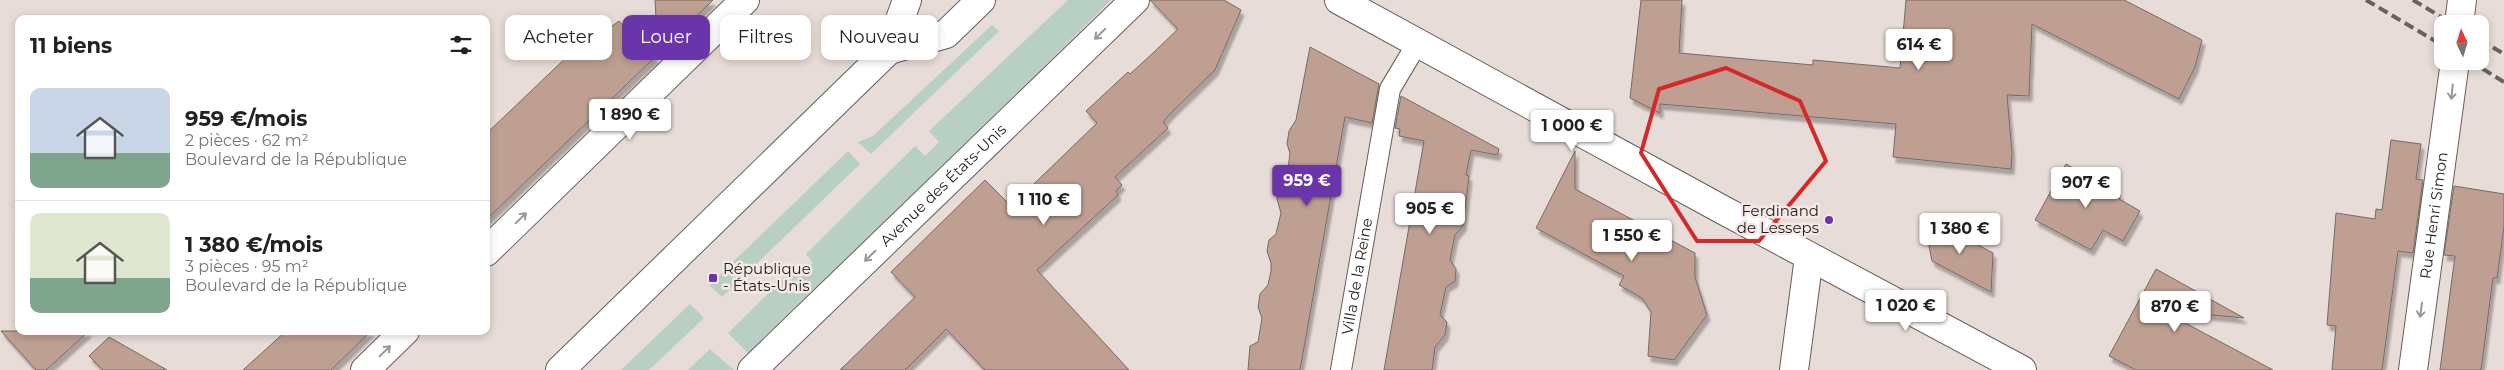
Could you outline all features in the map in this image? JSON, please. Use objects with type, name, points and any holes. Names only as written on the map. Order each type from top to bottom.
[{"type":"street","points":[[490,248],[745,0]]},
{"type":"street","points":[[901,15],[906,0]]},
{"type":"street","points":[[938,36],[946,34],[981,0]]},
{"type":"street","name":"Avenue des États-Unis","points":[[752,370],[1135,0]]},
{"type":"street","points":[[1339,0],[1810,257],[2022,370]]},
{"type":"street","points":[[2460,15],[2462,0]]},
{"type":"street","points":[[560,370],[879,60]]},
{"type":"street","name":"Rue Henri Simon","points":[[2413,370],[2454,70]]},
{"type":"street","points":[[1794,370],[1810,257]]},
{"type":"street","points":[[365,370],[401,335]]},
{"type":"lane","name":"Villa de la Reine","points":[[1340,370],[1390,89],[1418,42]]},
{"type":"highlighted area","points":[[1726,68],[1800,101],[1826,161],[1759,241],[1697,241],[1641,153],[1659,89]]},
{"type":"green space","points":[[1068,0],[1111,0],[751,356],[728,333],[793,269],[800,276],[813,263],[806,254],[915,146],[925,156],[939,142],[929,131]]},
{"type":"green space","points":[[992,25],[999,31],[871,154],[858,142],[873,136]]},
{"type":"green space","points":[[848,151],[860,164],[722,297],[709,285]]},
{"type":"green space","points":[[690,304],[704,318],[649,370],[621,370]]},
{"type":"green space","points":[[710,349],[734,370],[688,370]]},
{"type":"building","points":[[655,0],[713,0],[698,15],[656,15]]},
{"type":"building","points":[[1150,0],[1224,0],[1241,10],[1215,70],[1163,122],[1168,128],[1115,177],[1122,185],[1116,191],[1118,195],[1037,270],[1129,370],[985,370],[946,329],[905,370],[840,370],[915,297],[891,272],[985,180],[1011,206],[1097,123],[1086,111],[1128,72],[1130,74],[1178,29]]},
{"type":"building","points":[[1641,0],[1682,0],[1679,53],[1813,65],[1813,60],[1900,68],[1906,0],[2124,0],[2202,40],[2195,67],[2179,99],[2032,24],[2029,96],[2007,95],[2012,153],[2011,169],[1893,157],[1896,124],[1660,104],[1660,113],[1630,98]]},
{"type":"building","points":[[619,21],[622,24],[622,60],[652,60],[490,216],[490,130],[564,60],[612,60],[612,26]]},
{"type":"building","points":[[1310,47],[1379,84],[1372,123],[1345,117],[1300,370],[1248,370],[1250,346],[1258,342],[1262,318],[1258,307],[1260,294],[1268,285],[1271,271],[1271,263],[1267,251],[1269,240],[1276,234],[1281,213],[1277,199],[1279,187],[1287,178],[1290,153],[1287,144],[1289,131],[1296,120]]},
{"type":"building","points":[[1401,96],[1499,149],[1497,155],[1471,150],[1466,175],[1469,176],[1463,226],[1455,235],[1450,260],[1456,269],[1455,281],[1446,287],[1440,315],[1447,322],[1445,335],[1435,347],[1432,370],[1384,370],[1424,141],[1399,136],[1400,129],[1395,128]]},
{"type":"building","points":[[2391,140],[2421,144],[2416,179],[2423,180],[2413,253],[2398,251],[2382,370],[2332,370],[2336,326],[2327,325],[2336,213],[2375,219],[2376,209],[2382,210]]},
{"type":"building","points":[[1575,151],[1575,189],[1695,253],[1695,277],[1707,315],[1674,360],[1648,356],[1651,312],[1642,298],[1619,285],[1624,276],[1536,228]]},
{"type":"building","points":[[2066,164],[2121,195],[2119,199],[2140,211],[2123,241],[2103,230],[2091,250],[2035,220]]},
{"type":"building","points":[[2454,186],[2504,194],[2504,227],[2497,278],[2493,278],[2481,370],[2440,370],[2455,256],[2444,255]]},
{"type":"building","points":[[1923,215],[1993,253],[1991,292],[1932,261]]},
{"type":"building","points":[[2156,269],[2244,318],[2161,310],[2273,370],[2136,370],[2109,356]]},
{"type":"building","points":[[1,331],[15,331],[15,335],[85,335],[46,370],[36,370]]},
{"type":"building","points":[[282,335],[367,335],[331,370],[243,370]]},
{"type":"building","points":[[109,337],[167,370],[103,370],[89,356]]},
{"type":"railway","points":[[2366,0],[2434,40]]},
{"type":"railway","points":[[2413,0],[2438,15]]},
{"type":"railway","points":[[2489,45],[2504,54]]},
{"type":"railway","points":[[2485,70],[2504,82]]},
{"type":"place","name":"Ferdinand de Lesseps","points":[[1829,220]]},
{"type":"place","name":"République - États-Unis","points":[[713,278]]}]
